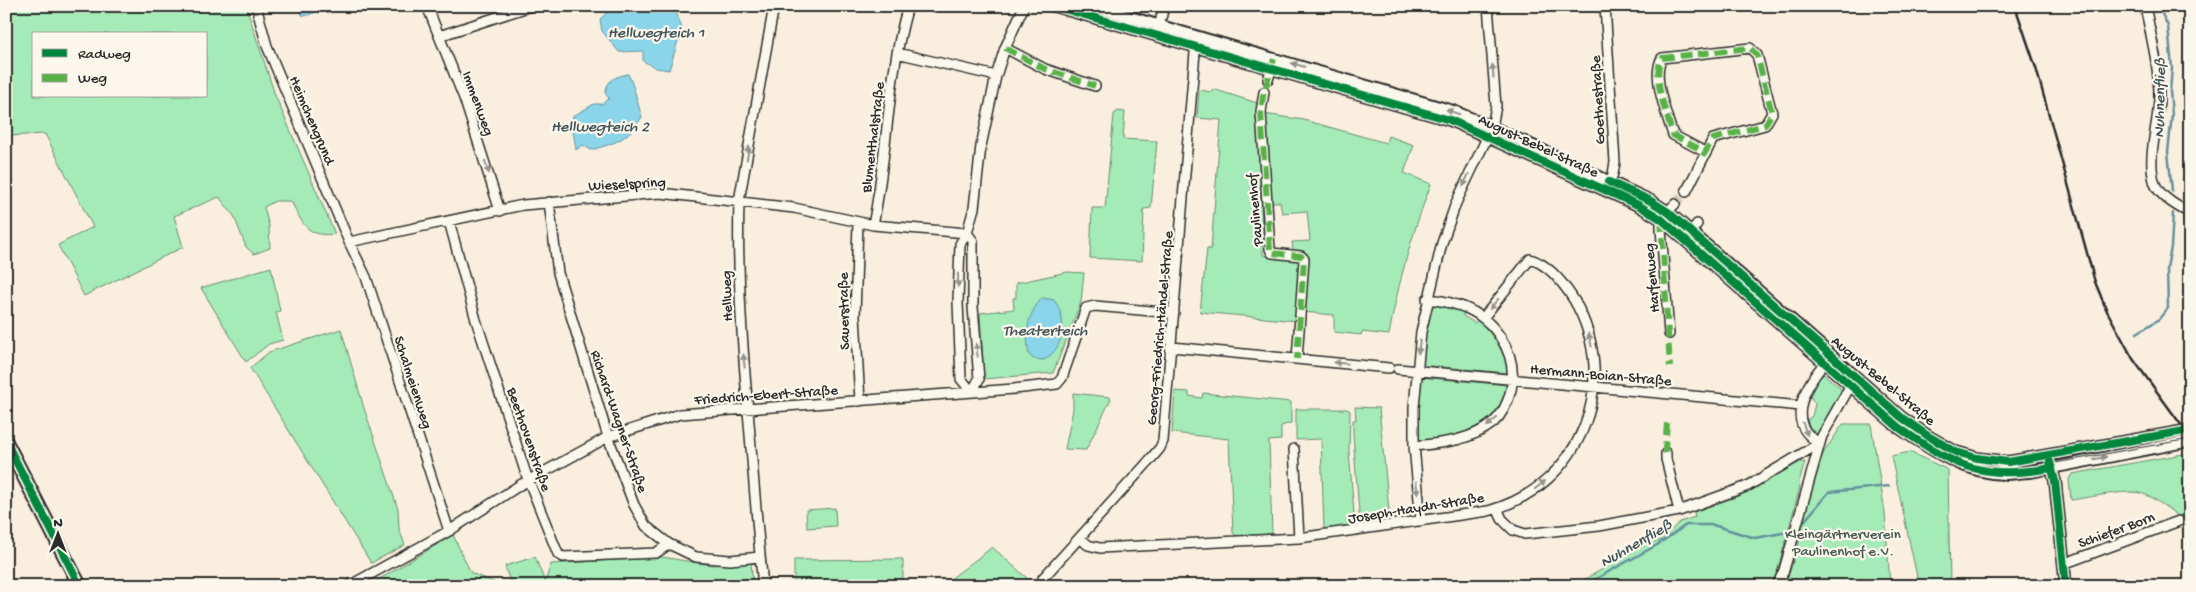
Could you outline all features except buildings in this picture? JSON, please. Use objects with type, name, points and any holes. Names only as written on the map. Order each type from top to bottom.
[{"type":"main road","points":[[6,442],[80,586]]},
{"type":"street","name":"Heimchengrund","points":[[256,6],[267,46],[349,242]]},
{"type":"street","name":"Immenweg","points":[[427,6],[464,98],[500,211]]},
{"type":"street","points":[[439,36],[531,6]]},
{"type":"street","name":"Hellweg","points":[[763,586],[738,283],[740,201],[774,6]]},
{"type":"street","name":"Blumenthalstraße","points":[[874,225],[879,198],[884,138],[897,53],[908,6]]},
{"type":"street","points":[[968,233],[973,240],[973,307],[979,379],[972,392],[961,379],[958,302],[960,244],[968,233],[977,193],[981,146],[996,76],[1005,48],[1024,6]]},
{"type":"street","name":"August-Bebel-Straße","points":[[1054,6],[1157,36],[1196,41]]},
{"type":"street","name":"August-Bebel-Straße","points":[[1092,6],[1159,25],[1196,41],[1273,64],[1453,111],[1490,131],[1607,186],[1649,200],[1829,358]]},
{"type":"street","points":[[1157,36],[1164,6]]},
{"type":"street","points":[[1421,521],[1414,446],[1416,370],[1427,299],[1442,243],[1456,203],[1490,131],[1496,106],[1488,6]]},
{"type":"street","name":"Goethestraße","points":[[1605,6],[1615,162],[1607,186]]},
{"type":"street","points":[[2145,6],[2155,52],[2159,96],[2152,165],[2156,184],[2161,193],[2190,213]]},
{"type":"street","name":"Georg-Friedrich-Händel-Straße","points":[[1043,578],[1160,448],[1164,434],[1196,41]]},
{"type":"street","points":[[1005,48],[1044,69],[1094,86]]},
{"type":"street","points":[[1686,192],[1704,152],[1713,139],[1765,125],[1772,113],[1757,55],[1750,48],[1662,58],[1658,64],[1659,82],[1673,135],[1704,152]]},
{"type":"street","points":[[897,53],[996,76]]},
{"type":"street","points":[[1268,80],[1273,64]]},
{"type":"street","name":"Paulinenhof","points":[[1264,92],[1261,112],[1270,249],[1272,253],[1301,256],[1304,259],[1297,359]]},
{"type":"street","name":"Wieselspring","points":[[349,242],[549,202],[660,193],[794,208],[874,225],[968,233]]},
{"type":"street","name":"Richard-Wagner-Straße","points":[[549,202],[558,273],[608,437],[634,505],[646,526],[668,544],[696,557],[730,560],[760,557]]},
{"type":"street","points":[[1665,216],[1675,204]]},
{"type":"street","name":"August-Bebel-Straße","points":[[1665,216],[1694,228],[1853,380],[1898,427],[1925,446],[1972,469],[2005,474],[2052,468],[2190,442]]},
{"type":"street","name":"Harfenweg","points":[[1665,216],[1661,237],[1669,334]]},
{"type":"street","name":"Beethovenstraße","points":[[449,221],[476,320],[526,474],[558,554],[564,557],[656,554],[668,544]]},
{"type":"street","name":"Sauerstraße","points":[[858,222],[855,316],[860,400]]},
{"type":"street","name":"Schalmeienweg","points":[[349,242],[366,277],[449,531]]},
{"type":"street","points":[[1483,318],[1530,259],[1537,261],[1558,278],[1581,312],[1590,338],[1595,367],[1593,400],[1582,434],[1564,462],[1535,489],[1497,508]]},
{"type":"street","points":[[1414,446],[1444,443],[1474,435],[1494,422],[1508,402],[1513,379],[1512,363],[1506,345],[1497,332],[1483,318],[1455,304],[1427,299]]},
{"type":"street","name":"Friedrich-Ebert-Straße","points":[[349,586],[449,531],[530,480],[608,437],[680,414],[1057,384],[1062,378],[1086,308],[1095,306],[1174,312]]},
{"type":"street","name":"Hermann-Boian-Straße","points":[[1172,348],[1801,406]]},
{"type":"street","points":[[1820,443],[1808,437],[1803,426],[1801,406],[1809,383],[1829,358]]},
{"type":"street","points":[[1778,586],[1820,443],[1853,380]]},
{"type":"street","name":"August-Bebel-Straße","points":[[1853,380],[1928,436],[1956,452],[1992,461],[2008,462],[2047,456],[2190,430]]},
{"type":"street","name":"Joseph-Haydn-Straße","points":[[1080,538],[1088,545],[1100,548],[1299,538],[1497,508],[1502,519],[1513,530],[1525,534],[1599,526],[1679,511],[1748,486],[1820,443]]},
{"type":"street","points":[[1294,449],[1299,538]]},
{"type":"street","points":[[1666,453],[1679,511]]},
{"type":"street","points":[[2047,456],[2055,481],[2066,586]]},
{"type":"street","name":"Schiefer Born","points":[[2063,564],[2180,521]]},
{"type":"green space","points":[[6,6],[246,6],[275,95],[335,234],[318,234],[312,231],[302,222],[291,201],[275,201],[264,207],[269,226],[270,248],[254,254],[246,247],[234,216],[219,197],[174,216],[183,247],[84,296],[58,245],[93,227],[45,134],[6,136]]},
{"type":"green space","points":[[1213,89],[1257,103],[1263,255],[1299,257],[1302,260],[1297,321],[1200,312],[1207,249],[1211,249],[1221,120],[1197,118],[1199,90],[1212,92]]},
{"type":"green space","points":[[1118,111],[1125,112],[1123,139],[1157,141],[1151,208],[1144,209],[1142,261],[1090,258],[1092,208],[1105,208],[1114,114]]},
{"type":"green space","points":[[1264,114],[1304,120],[1386,143],[1388,136],[1414,145],[1404,173],[1431,184],[1406,259],[1389,335],[1362,332],[1361,335],[1334,332],[1334,315],[1303,312],[1307,253],[1293,251],[1292,242],[1310,241],[1307,211],[1282,213],[1280,202],[1270,202]]},
{"type":"green space","points":[[271,267],[280,311],[276,312],[283,340],[269,344],[246,362],[201,288]]},
{"type":"green space","points":[[1067,272],[1084,273],[1081,302],[1053,373],[984,379],[980,313],[1014,309],[1013,298],[1016,298],[1016,283]]},
{"type":"green space","points":[[1431,303],[1464,312],[1463,316],[1475,323],[1478,320],[1498,344],[1507,365],[1508,373],[1421,365],[1421,354]]},
{"type":"green space","points":[[341,329],[364,408],[398,509],[399,529],[405,545],[371,563],[250,368],[269,352]]},
{"type":"green space","points":[[1824,374],[1841,389],[1841,392],[1819,433],[1816,435],[1811,433],[1807,420],[1812,416],[1815,404],[1809,394],[1814,383]]},
{"type":"green space","points":[[1420,377],[1507,385],[1503,400],[1496,412],[1486,421],[1460,433],[1418,442]]},
{"type":"green space","points":[[1175,391],[1189,392],[1189,396],[1202,398],[1203,393],[1291,402],[1291,423],[1281,426],[1281,440],[1269,441],[1272,534],[1237,536],[1233,533],[1229,439],[1172,433]]},
{"type":"green space","points":[[1073,393],[1110,397],[1111,399],[1086,450],[1065,449],[1073,409]]},
{"type":"green space","points":[[1355,407],[1379,408],[1390,521],[1360,525],[1353,435],[1353,420],[1356,420]]},
{"type":"green space","points":[[1296,409],[1347,409],[1350,411],[1349,451],[1355,526],[1324,530],[1321,439],[1296,440]]},
{"type":"green space","name":"Kleingärtnerverein Paulinenhof e.V.","points":[[1843,424],[1871,424],[1885,512],[1890,586],[1785,586],[1798,546],[1815,470],[1824,452]]},
{"type":"green space","points":[[1910,452],[1948,470],[1950,586],[1919,586],[1891,456]]},
{"type":"green space","points":[[2183,454],[2190,461],[2190,523],[2162,504],[2137,492],[2071,500],[2069,479],[2072,474]]},
{"type":"green space","points":[[1800,462],[1805,462],[1799,482],[1800,487],[1776,576],[1771,586],[1573,586],[1648,543],[1660,540],[1680,522],[1695,517],[1694,512],[1741,495]]},
{"type":"green space","points":[[835,508],[836,526],[807,528],[806,510]]},
{"type":"green space","points":[[453,535],[471,573],[504,586],[368,586]]},
{"type":"green space","points":[[992,547],[1036,586],[941,586],[986,552]]},
{"type":"green space","points":[[535,557],[545,582],[551,564],[662,557],[711,565],[751,563],[753,586],[511,586],[505,566]]},
{"type":"green space","points":[[903,559],[903,586],[794,586],[794,560]]},
{"type":"water","points":[[320,6],[321,10],[305,16],[302,15],[301,11],[307,7]]},
{"type":"water","name":"Hellwegteich 1","points":[[614,6],[674,6],[682,28],[669,70],[656,68],[643,61],[643,51],[619,52],[602,31],[600,19]]},
{"type":"water","name":"Hellwegteich 2","points":[[628,74],[642,117],[637,125],[626,136],[614,143],[591,150],[583,145],[576,150],[572,129],[573,116],[594,104],[602,104],[609,98],[605,93],[610,82],[615,78]]},
{"type":"water","name":"Theaterteich","points":[[1042,298],[1054,300],[1063,324],[1060,340],[1056,348],[1044,360],[1034,359],[1029,355],[1027,339],[1030,318]]},
{"type":"waterway","name":"Nuhnenfließ","points":[[2158,6],[2168,26],[2172,68],[2170,91],[2172,115],[2168,152],[2172,191]]},
{"type":"waterway","name":"Nuhnenfließ","points":[[2137,333],[2158,320],[2168,308],[2167,268],[2171,247],[2173,213]]},
{"type":"waterway","name":"Nuhnenfließ","points":[[1801,525],[1829,492],[1889,486]]},
{"type":"waterway","name":"Nuhnenfließ","points":[[1583,586],[1657,545],[1686,525],[1713,525],[1755,538],[1788,532]]},
{"type":"tunnel","points":[[1675,204],[1686,192]]},
{"type":"tram line","points":[[1064,6],[1450,117],[1644,205],[1664,217],[1898,422],[1934,447],[1964,462],[2002,468],[2030,467],[2190,439]]},
{"type":"railway","points":[[2015,6],[2036,68],[2095,282],[2107,311],[2133,359],[2190,437]]},
{"type":"marked path","points":[[1005,48],[1045,69],[1095,86]]},
{"type":"marked path","points":[[1703,156],[1713,139],[1765,125],[1772,113],[1757,55],[1750,48],[1662,58],[1659,66],[1659,85],[1673,135],[1705,152]]},
{"type":"marked path","points":[[1274,59],[1263,96],[1261,112],[1270,249],[1272,253],[1301,256],[1304,259],[1297,359]]},
{"type":"marked path","points":[[1661,219],[1670,367]]},
{"type":"marked path","points":[[1666,453],[1667,423]]},
{"type":"cycle path","points":[[1054,6],[1450,120],[1638,205],[1661,219],[1898,427],[1918,441],[1953,461],[1987,471],[2006,472],[2052,468]]},
{"type":"cycle path","points":[[1609,182],[1649,200],[1668,212],[1901,417],[1928,436],[1956,452],[1977,458],[2008,462],[2190,430]]},
{"type":"cycle path","points":[[6,442],[80,586]]},
{"type":"cycle path","points":[[2050,462],[2055,481],[2066,586]]}]
